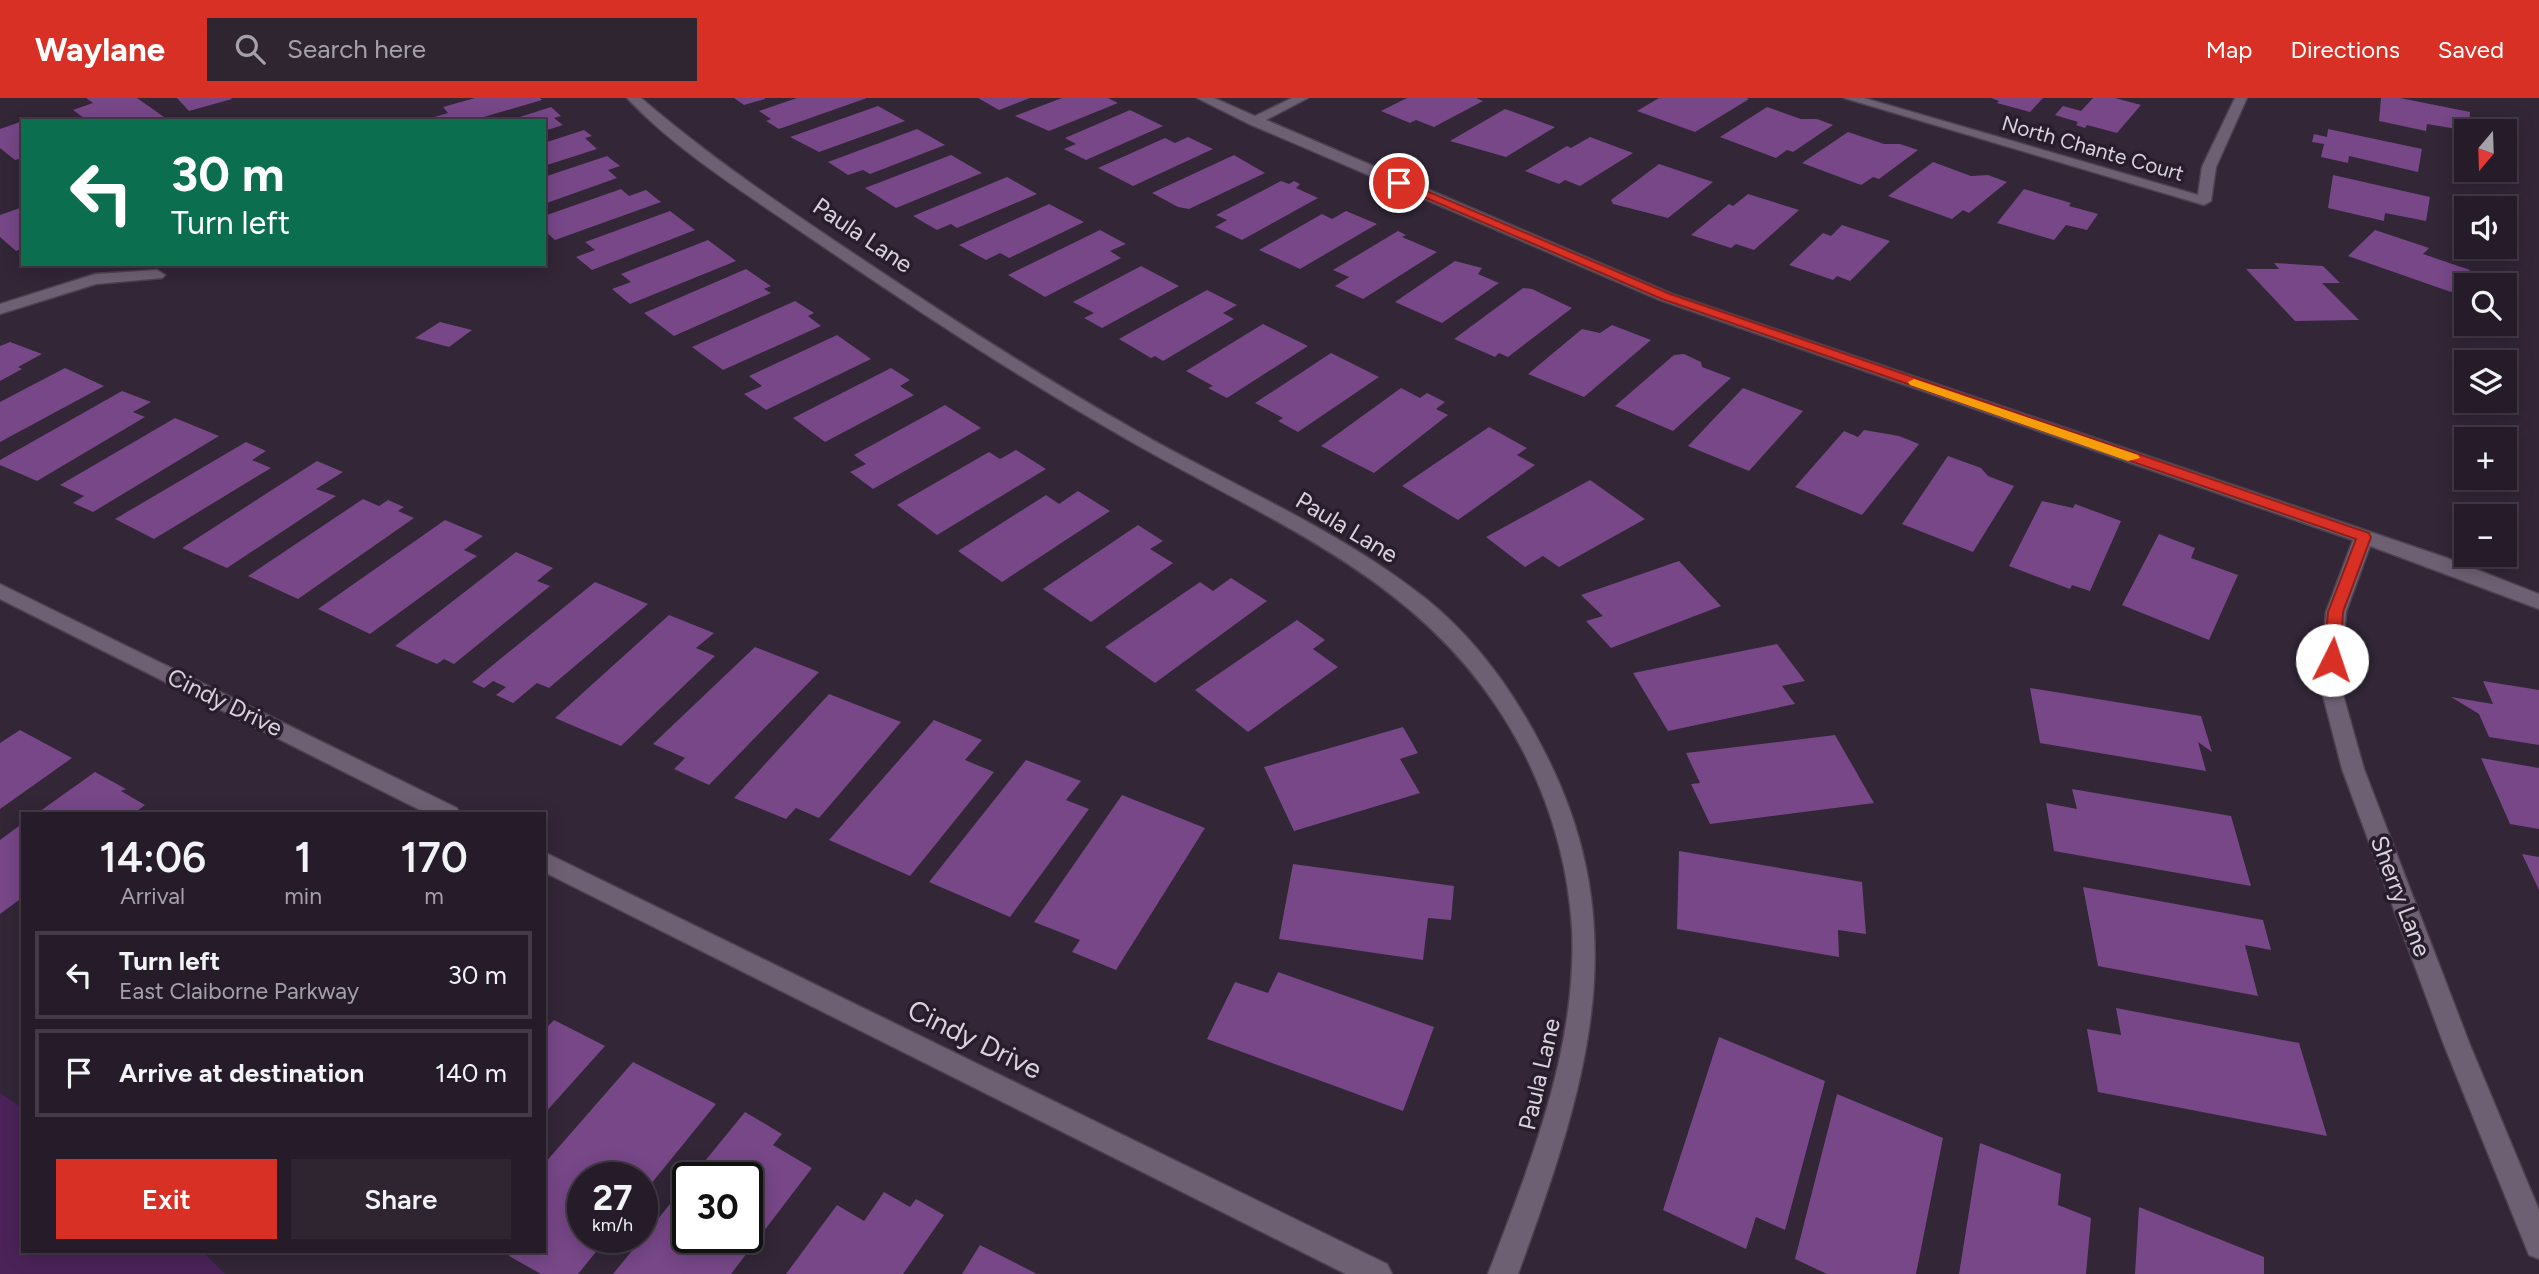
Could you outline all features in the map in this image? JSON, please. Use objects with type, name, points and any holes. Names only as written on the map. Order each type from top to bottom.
[{"type":"street","name":"Paula Lane","points":[[633,98],[783,213],[936,316],[1130,435],[1347,555],[1405,593],[1458,642],[1498,689],[1541,757],[1565,817],[1584,899],[1586,970],[1575,1058],[1541,1177],[1503,1274]]},
{"type":"street","points":[[1203,98],[1666,297],[2440,563],[2539,602]]},
{"type":"street","points":[[1254,121],[1302,98]]},
{"type":"street","name":"North Chante Court","points":[[1850,98],[2204,201],[2209,167],[2241,98]]},
{"type":"street","points":[[0,309],[95,279],[157,275]]},
{"type":"street","name":"Sherry Lane","points":[[2364,537],[2336,612],[2330,684],[2353,769],[2457,1045],[2539,1245]]},
{"type":"street","points":[[2440,563],[2539,589]]},
{"type":"street","name":"Cindy Drive","points":[[0,591],[445,812]]},
{"type":"street","name":"Cindy Drive","points":[[546,862],[1377,1274]]},
{"type":"shaded area","points":[[0,1093],[21,1107],[21,1253],[204,1253],[225,1274],[0,1274]]},
{"type":"building","points":[[86,98],[137,98],[164,117],[85,119],[73,110],[93,103]]},
{"type":"building","points":[[177,98],[231,98],[232,99],[189,111]]},
{"type":"building","points":[[475,98],[542,100],[477,119],[431,118],[448,113],[443,107]]},
{"type":"building","points":[[734,98],[765,98],[765,99],[744,105]]},
{"type":"building","points":[[797,98],[867,98],[779,129],[766,121],[771,119],[759,111]]},
{"type":"building","points":[[978,98],[1030,98],[999,110]]},
{"type":"building","points":[[1062,98],[1108,98],[1118,103],[1049,131],[1015,116]]},
{"type":"building","points":[[1407,98],[1476,98],[1483,101],[1434,127],[1416,120],[1410,123],[1381,111]]},
{"type":"building","points":[[1659,98],[1749,99],[1695,132],[1637,111]]},
{"type":"building","points":[[1991,98],[2043,98],[2030,112],[1997,103],[1999,101]]},
{"type":"building","points":[[2093,98],[2115,98],[2141,105],[2117,133],[2087,125],[2085,128],[2076,125],[2078,122],[2055,115],[2063,106],[2081,111]]},
{"type":"building","points":[[2381,98],[2400,98],[2470,112],[2470,119],[2454,119],[2454,128],[2427,124],[2426,131],[2379,121]]},
{"type":"building","points":[[878,106],[905,121],[819,152],[790,137]]},
{"type":"building","points":[[551,107],[561,116],[554,118],[563,125],[546,130],[546,119],[513,119]]},
{"type":"building","points":[[1767,107],[1801,119],[1817,119],[1833,125],[1793,152],[1787,150],[1776,158],[1720,137]]},
{"type":"building","points":[[1505,109],[1555,127],[1506,157],[1450,141]]},
{"type":"building","points":[[1130,110],[1163,126],[1086,160],[1064,149],[1076,144],[1065,138]]},
{"type":"building","points":[[21,122],[21,158],[15,160],[0,148],[0,129]]},
{"type":"building","points":[[917,129],[945,145],[870,174],[863,170],[848,175],[828,162]]},
{"type":"building","points":[[2328,129],[2422,149],[2418,172],[2349,156],[2348,163],[2321,157],[2324,144],[2312,142],[2314,134],[2327,137]]},
{"type":"building","points":[[584,130],[592,136],[585,138],[597,149],[546,165],[546,142]]},
{"type":"building","points":[[1848,132],[1884,144],[1900,144],[1918,150],[1879,179],[1873,177],[1861,185],[1802,163]]},
{"type":"building","points":[[1188,137],[1213,149],[1133,186],[1098,168],[1165,138],[1175,143]]},
{"type":"building","points":[[1590,137],[1633,153],[1580,186],[1565,180],[1559,184],[1525,171],[1567,146],[1571,148]]},
{"type":"building","points":[[951,155],[982,173],[896,208],[865,188]]},
{"type":"building","points":[[1234,155],[1265,173],[1189,209],[1178,207],[1152,193]]},
{"type":"building","points":[[607,156],[620,166],[608,170],[617,178],[546,203],[546,176]]},
{"type":"building","points":[[1933,162],[1971,176],[1988,175],[2007,182],[1969,213],[1963,210],[1952,219],[1888,196]]},
{"type":"building","points":[[1659,164],[1713,182],[1668,218],[1613,204],[1611,200]]},
{"type":"building","points":[[2333,175],[2430,197],[2426,221],[2385,213],[2384,221],[2328,208]]},
{"type":"building","points":[[1007,177],[1037,194],[957,228],[951,224],[937,230],[913,216]]},
{"type":"building","points":[[1281,181],[1289,184],[1294,181],[1300,184],[1296,188],[1318,198],[1242,240],[1215,227],[1227,220],[1216,215]]},
{"type":"building","points":[[621,189],[629,196],[646,190],[661,202],[555,240],[546,232],[546,215]]},
{"type":"building","points":[[2024,189],[2098,214],[2087,230],[2066,225],[2054,240],[1997,223]]},
{"type":"building","points":[[1748,194],[1799,210],[1754,250],[1736,244],[1731,248],[1691,235],[1729,204],[1733,206]]},
{"type":"building","points":[[1049,204],[1084,222],[1009,258],[1000,253],[986,260],[959,245]]},
{"type":"building","points":[[21,208],[21,249],[16,251],[0,237],[0,215]]},
{"type":"building","points":[[670,211],[695,230],[592,270],[576,257],[595,250],[585,242]]},
{"type":"building","points":[[1346,211],[1377,224],[1300,269],[1259,250],[1322,214],[1332,219]]},
{"type":"building","points":[[1842,225],[1890,241],[1850,281],[1837,276],[1833,280],[1789,265],[1823,233],[1831,236]]},
{"type":"building","points":[[1100,230],[1126,244],[1110,251],[1121,258],[1045,297],[1008,275]]},
{"type":"building","points":[[2375,230],[2429,248],[2423,254],[2470,270],[2467,273],[2454,273],[2454,289],[2451,292],[2348,256]]},
{"type":"building","points":[[1398,231],[1406,235],[1402,237],[1437,252],[1363,299],[1335,286],[1349,277],[1333,270]]},
{"type":"building","points":[[708,240],[736,261],[630,304],[612,289],[631,282],[621,274]]},
{"type":"building","points":[[1455,261],[1482,268],[1478,274],[1499,283],[1442,323],[1395,302]]},
{"type":"building","points":[[2274,263],[2323,266],[2340,283],[2322,283],[2359,320],[2295,321],[2246,269],[2279,269]]},
{"type":"building","points":[[1141,266],[1179,286],[1102,328],[1084,318],[1094,313],[1073,302]]},
{"type":"building","points":[[746,269],[771,286],[764,289],[771,293],[674,336],[644,313]]},
{"type":"building","points":[[1523,288],[1532,289],[1572,308],[1508,357],[1499,353],[1495,357],[1454,339]]},
{"type":"building","points":[[1207,290],[1237,305],[1223,313],[1234,319],[1163,361],[1155,356],[1151,358],[1119,339]]},
{"type":"building","points":[[795,301],[814,313],[808,316],[821,326],[723,370],[692,347]]},
{"type":"building","points":[[440,322],[472,330],[449,347],[415,338]]},
{"type":"building","points":[[1263,324],[1308,346],[1227,398],[1208,388],[1213,386],[1186,371]]},
{"type":"building","points":[[1612,325],[1651,340],[1584,397],[1528,374],[1582,329],[1600,333]]},
{"type":"building","points":[[837,335],[871,359],[766,410],[744,394],[762,386],[749,376]]},
{"type":"building","points":[[10,342],[42,354],[0,381],[0,346]]},
{"type":"building","points":[[1331,353],[1379,377],[1298,432],[1278,421],[1283,418],[1255,403]]},
{"type":"building","points":[[1684,354],[1701,362],[1702,367],[1731,378],[1673,431],[1615,406],[1674,355]]},
{"type":"building","points":[[65,368],[104,386],[0,442],[0,402]]},
{"type":"building","points":[[891,368],[910,380],[900,386],[914,395],[825,442],[793,418]]},
{"type":"building","points":[[1401,388],[1420,398],[1427,393],[1445,402],[1436,409],[1448,415],[1374,473],[1321,446]]},
{"type":"building","points":[[1743,388],[1803,411],[1749,471],[1688,446]]},
{"type":"building","points":[[122,391],[151,402],[133,412],[145,417],[37,481],[0,465],[0,460]]},
{"type":"building","points":[[945,405],[981,428],[873,489],[850,472],[866,464],[854,455]]},
{"type":"building","points":[[175,418],[219,436],[93,512],[73,503],[84,496],[60,485]]},
{"type":"building","points":[[1489,427],[1527,448],[1517,455],[1535,465],[1458,520],[1402,486]]},
{"type":"building","points":[[1864,430],[1899,436],[1919,444],[1862,515],[1795,487],[1844,431],[1858,437]]},
{"type":"building","points":[[246,442],[266,451],[252,460],[271,468],[154,539],[115,519]]},
{"type":"building","points":[[1016,450],[1046,469],[937,535],[897,505],[989,452],[1000,459]]},
{"type":"building","points":[[1948,456],[1981,468],[1988,476],[2014,486],[1973,552],[1902,524]]},
{"type":"building","points":[[317,461],[343,472],[316,489],[336,496],[227,568],[182,548]]},
{"type":"building","points":[[1590,480],[1645,519],[1559,567],[1543,556],[1525,567],[1486,537]]},
{"type":"building","points":[[1078,491],[1110,511],[1002,582],[958,551],[1046,495],[1059,504]]},
{"type":"building","points":[[363,499],[379,506],[388,500],[404,507],[398,511],[414,518],[298,599],[248,576]]},
{"type":"building","points":[[2042,501],[2073,508],[2075,504],[2121,521],[2090,591],[2072,585],[2070,589],[2009,566]]},
{"type":"building","points":[[445,520],[483,536],[464,550],[477,556],[370,634],[318,609]]},
{"type":"building","points":[[1138,525],[1163,541],[1150,549],[1173,563],[1091,622],[1043,589]]},
{"type":"building","points":[[2159,534],[2195,548],[2191,558],[2238,575],[2209,640],[2122,605]]},
{"type":"building","points":[[516,552],[553,568],[537,581],[550,586],[454,664],[444,659],[437,664],[395,646]]},
{"type":"building","points":[[1679,561],[1721,606],[1611,648],[1586,621],[1603,616],[1581,595]]},
{"type":"building","points":[[1231,578],[1267,601],[1155,683],[1105,647],[1200,582],[1213,591]]},
{"type":"building","points":[[595,582],[648,604],[549,688],[537,683],[513,703],[496,695],[506,687],[493,681],[484,688],[472,682]]},
{"type":"building","points":[[669,615],[714,633],[696,648],[715,656],[621,746],[555,718]]},
{"type":"building","points":[[1297,620],[1325,640],[1313,649],[1338,667],[1248,732],[1195,690]]},
{"type":"building","points":[[1777,644],[1805,681],[1782,686],[1795,704],[1668,731],[1633,673]]},
{"type":"building","points":[[755,647],[819,672],[709,785],[674,769],[685,758],[653,744]]},
{"type":"building","points":[[2483,681],[2539,690],[2539,745],[2489,737],[2479,714],[2451,697],[2493,704]]},
{"type":"building","points":[[2030,688],[2201,716],[2212,752],[2198,742],[2206,771],[2040,743]]},
{"type":"building","points":[[829,694],[901,722],[819,818],[796,808],[786,819],[734,798]]},
{"type":"building","points":[[934,720],[982,740],[965,760],[994,772],[910,876],[829,840]]},
{"type":"building","points":[[1403,727],[1418,753],[1400,759],[1420,793],[1294,831],[1264,767]]},
{"type":"building","points":[[20,730],[72,758],[0,809],[0,743]]},
{"type":"building","points":[[1835,735],[1874,803],[1710,824],[1691,784],[1700,783],[1686,753]]},
{"type":"building","points":[[2481,758],[2539,768],[2539,829],[2510,824]]},
{"type":"building","points":[[1026,760],[1081,781],[1066,800],[1089,809],[1010,917],[929,882]]},
{"type":"building","points":[[95,772],[126,789],[121,791],[145,805],[136,812],[39,812]]},
{"type":"building","points":[[2072,789],[2231,816],[2251,886],[2054,851],[2046,803],[2077,809]]},
{"type":"building","points":[[1122,795],[1205,828],[1116,970],[1072,952],[1080,940],[1034,922]]},
{"type":"building","points":[[21,824],[21,898],[0,914],[0,840]]},
{"type":"building","points":[[1679,851],[1862,882],[1866,934],[1838,930],[1839,957],[1677,929]]},
{"type":"building","points":[[2522,854],[2539,857],[2539,890]]},
{"type":"building","points":[[1293,864],[1454,886],[1451,920],[1428,918],[1423,960],[1279,939]]},
{"type":"building","points":[[2083,887],[2263,920],[2271,950],[2245,945],[2258,996],[2098,966]]},
{"type":"building","points":[[1278,972],[1434,1027],[1403,1111],[1207,1039],[1235,982],[1268,993]]},
{"type":"building","points":[[2116,1008],[2299,1043],[2327,1136],[2098,1092],[2087,1029],[2121,1035]]},
{"type":"building","points":[[554,1020],[605,1046],[546,1112],[546,1028]]},
{"type":"building","points":[[1719,1037],[1825,1081],[1785,1230],[1756,1217],[1746,1249],[1663,1210]]},
{"type":"building","points":[[633,1062],[716,1104],[658,1175],[658,1162],[567,1162],[567,1253],[595,1253],[578,1274],[541,1274],[509,1256],[511,1253],[546,1253],[546,1162]]},
{"type":"building","points":[[1837,1094],[1943,1138],[1916,1274],[1827,1274],[1795,1259]]},
{"type":"building","points":[[745,1112],[782,1134],[773,1145],[812,1168],[763,1232],[763,1162],[704,1162]]},
{"type":"building","points":[[1980,1143],[2061,1174],[2058,1205],[2091,1218],[2086,1274],[1959,1274]]},
{"type":"building","points":[[884,1192],[910,1207],[916,1199],[944,1215],[903,1274],[786,1274],[837,1205],[864,1221]]},
{"type":"building","points":[[672,1202],[672,1253],[747,1253],[731,1274],[613,1274],[630,1253],[658,1253],[658,1219]]},
{"type":"building","points":[[2139,1207],[2264,1257],[2264,1274],[2135,1274]]},
{"type":"building","points":[[980,1245],[1037,1274],[962,1274]]},
{"type":"slow traffic","points":[[1914,382],[2133,458]]},
{"type":"route","points":[[1399,183],[1666,297],[2364,537],[2336,612],[2332,660]]}]
